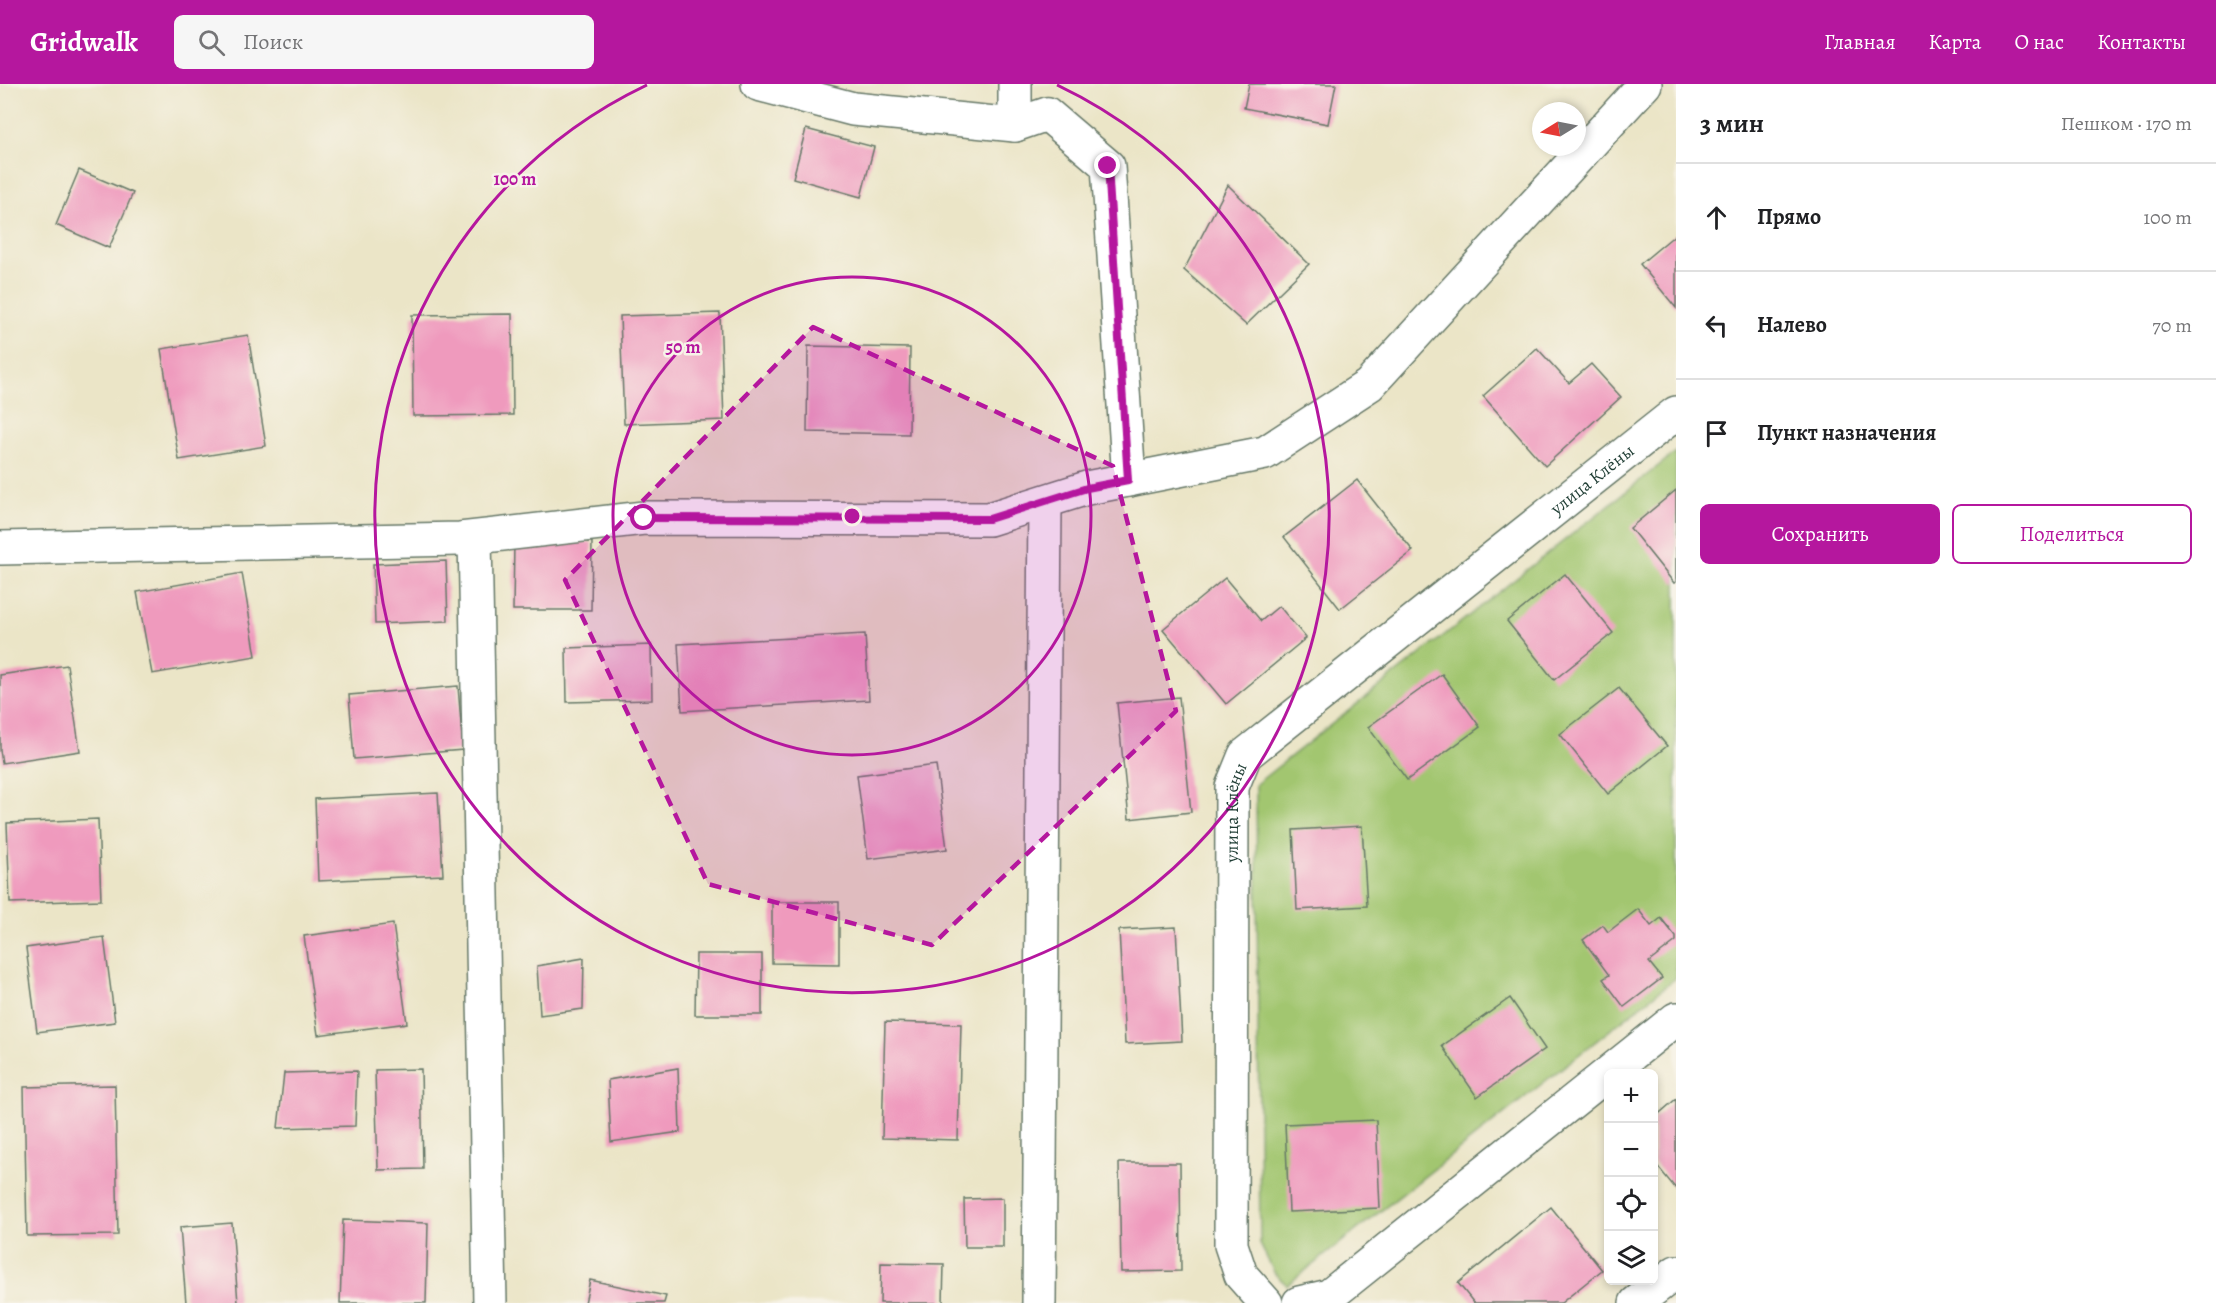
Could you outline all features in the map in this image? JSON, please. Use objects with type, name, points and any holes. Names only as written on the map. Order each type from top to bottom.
[{"type":"street","points":[[758,84],[853,109],[1015,125],[1047,114],[1108,166],[1128,480]]},
{"type":"street","points":[[1015,84],[1015,125]]},
{"type":"street","points":[[0,548],[475,538],[644,518],[989,519],[1087,488],[1265,453],[1369,385],[1646,84]]},
{"type":"street","name":"улица Клёны","points":[[1266,1303],[1241,1275],[1231,1245],[1232,787],[1245,755],[1676,413]]},
{"type":"street","points":[[1039,1303],[1045,502]]},
{"type":"street","points":[[475,538],[490,1303]]},
{"type":"street","points":[[1299,1303],[1329,1296],[1676,1020]]},
{"type":"street","points":[[1636,1303],[1676,1272]]},
{"type":"highlighted area","points":[[813,327],[1113,466],[1176,711],[932,945],[708,884],[565,580]]},
{"type":"green space","points":[[1676,452],[1676,978],[1287,1285],[1275,1274],[1260,1244],[1256,784]]},
{"type":"building","points":[[1249,84],[1336,84],[1328,124],[1244,108]]},
{"type":"building","points":[[806,129],[874,147],[861,197],[793,178]]},
{"type":"building","points":[[79,170],[133,193],[109,248],[56,225]]},
{"type":"building","points":[[1228,185],[1309,264],[1246,325],[1184,270]]},
{"type":"building","points":[[1676,234],[1676,308],[1640,264]]},
{"type":"building","points":[[720,313],[724,420],[624,424],[620,316]]},
{"type":"building","points":[[512,314],[513,415],[413,416],[412,315]]},
{"type":"building","points":[[248,335],[266,446],[179,460],[161,349]]},
{"type":"building","points":[[808,346],[910,348],[909,434],[807,432]]},
{"type":"building","points":[[1537,348],[1569,383],[1591,364],[1621,397],[1545,466],[1483,396]]},
{"type":"building","points":[[1357,480],[1413,551],[1340,609],[1284,537]]},
{"type":"building","points":[[1676,490],[1676,582],[1674,583],[1630,528]]},
{"type":"building","points":[[514,541],[592,542],[591,610],[513,610]]},
{"type":"building","points":[[446,561],[448,621],[375,624],[373,564]]},
{"type":"building","points":[[242,573],[256,656],[152,674],[137,592]]},
{"type":"building","points":[[1565,574],[1613,633],[1554,680],[1507,621]]},
{"type":"building","points":[[1225,578],[1261,621],[1279,606],[1306,638],[1226,704],[1163,629]]},
{"type":"building","points":[[865,634],[869,700],[682,711],[678,644]]},
{"type":"building","points":[[651,645],[652,700],[567,702],[566,648]]},
{"type":"building","points":[[67,665],[80,751],[2,763],[0,675]]},
{"type":"building","points":[[1442,674],[1480,727],[1407,780],[1368,727]]},
{"type":"building","points":[[458,686],[463,750],[354,759],[349,695]]},
{"type":"building","points":[[1619,688],[1667,746],[1608,794],[1560,734]]},
{"type":"building","points":[[1179,697],[1191,812],[1129,819],[1117,703]]},
{"type":"building","points":[[936,765],[947,849],[868,859],[857,775]]},
{"type":"building","points":[[438,793],[443,875],[318,881],[315,799]]},
{"type":"building","points":[[98,819],[101,900],[10,903],[7,823]]},
{"type":"building","points":[[1362,826],[1367,906],[1297,910],[1293,830]]},
{"type":"building","points":[[772,902],[839,902],[839,964],[772,963]]},
{"type":"building","points":[[1638,909],[1651,926],[1661,918],[1676,937],[1676,941],[1649,962],[1662,978],[1624,1007],[1603,979],[1609,975],[1583,940],[1603,925],[1608,932]]},
{"type":"building","points":[[393,924],[407,1023],[318,1035],[304,936]]},
{"type":"building","points":[[1176,927],[1182,1041],[1125,1044],[1119,930]]},
{"type":"building","points":[[104,937],[115,1022],[37,1032],[26,948]]},
{"type":"building","points":[[696,954],[762,954],[762,1015],[695,1015]]},
{"type":"building","points":[[584,958],[583,1009],[540,1015],[537,966]]},
{"type":"building","points":[[1510,998],[1545,1049],[1477,1097],[1442,1046]]},
{"type":"building","points":[[885,1022],[961,1024],[958,1140],[882,1138]]},
{"type":"building","points":[[678,1068],[680,1132],[611,1142],[608,1080]]},
{"type":"building","points":[[421,1069],[423,1169],[378,1170],[375,1070]]},
{"type":"building","points":[[357,1071],[355,1126],[278,1128],[284,1073]]},
{"type":"building","points":[[115,1085],[118,1235],[27,1236],[24,1087]]},
{"type":"building","points":[[1676,1099],[1676,1189],[1658,1167],[1658,1115]]},
{"type":"building","points":[[1376,1120],[1380,1208],[1289,1212],[1285,1124]]},
{"type":"building","points":[[1119,1163],[1180,1163],[1181,1271],[1121,1272]]},
{"type":"building","points":[[1003,1198],[1003,1247],[965,1247],[964,1199]]},
{"type":"building","points":[[1551,1207],[1602,1270],[1561,1303],[1474,1303],[1458,1283]]},
{"type":"building","points":[[343,1220],[428,1223],[426,1303],[340,1303]]},
{"type":"building","points":[[232,1223],[238,1303],[186,1303],[180,1227]]},
{"type":"building","points":[[881,1263],[944,1264],[943,1303],[880,1303]]},
{"type":"building","points":[[590,1280],[666,1296],[664,1303],[585,1303]]},
{"type":"route","points":[[644,518],[989,519],[1087,488],[1128,480],[1108,166]]}]
